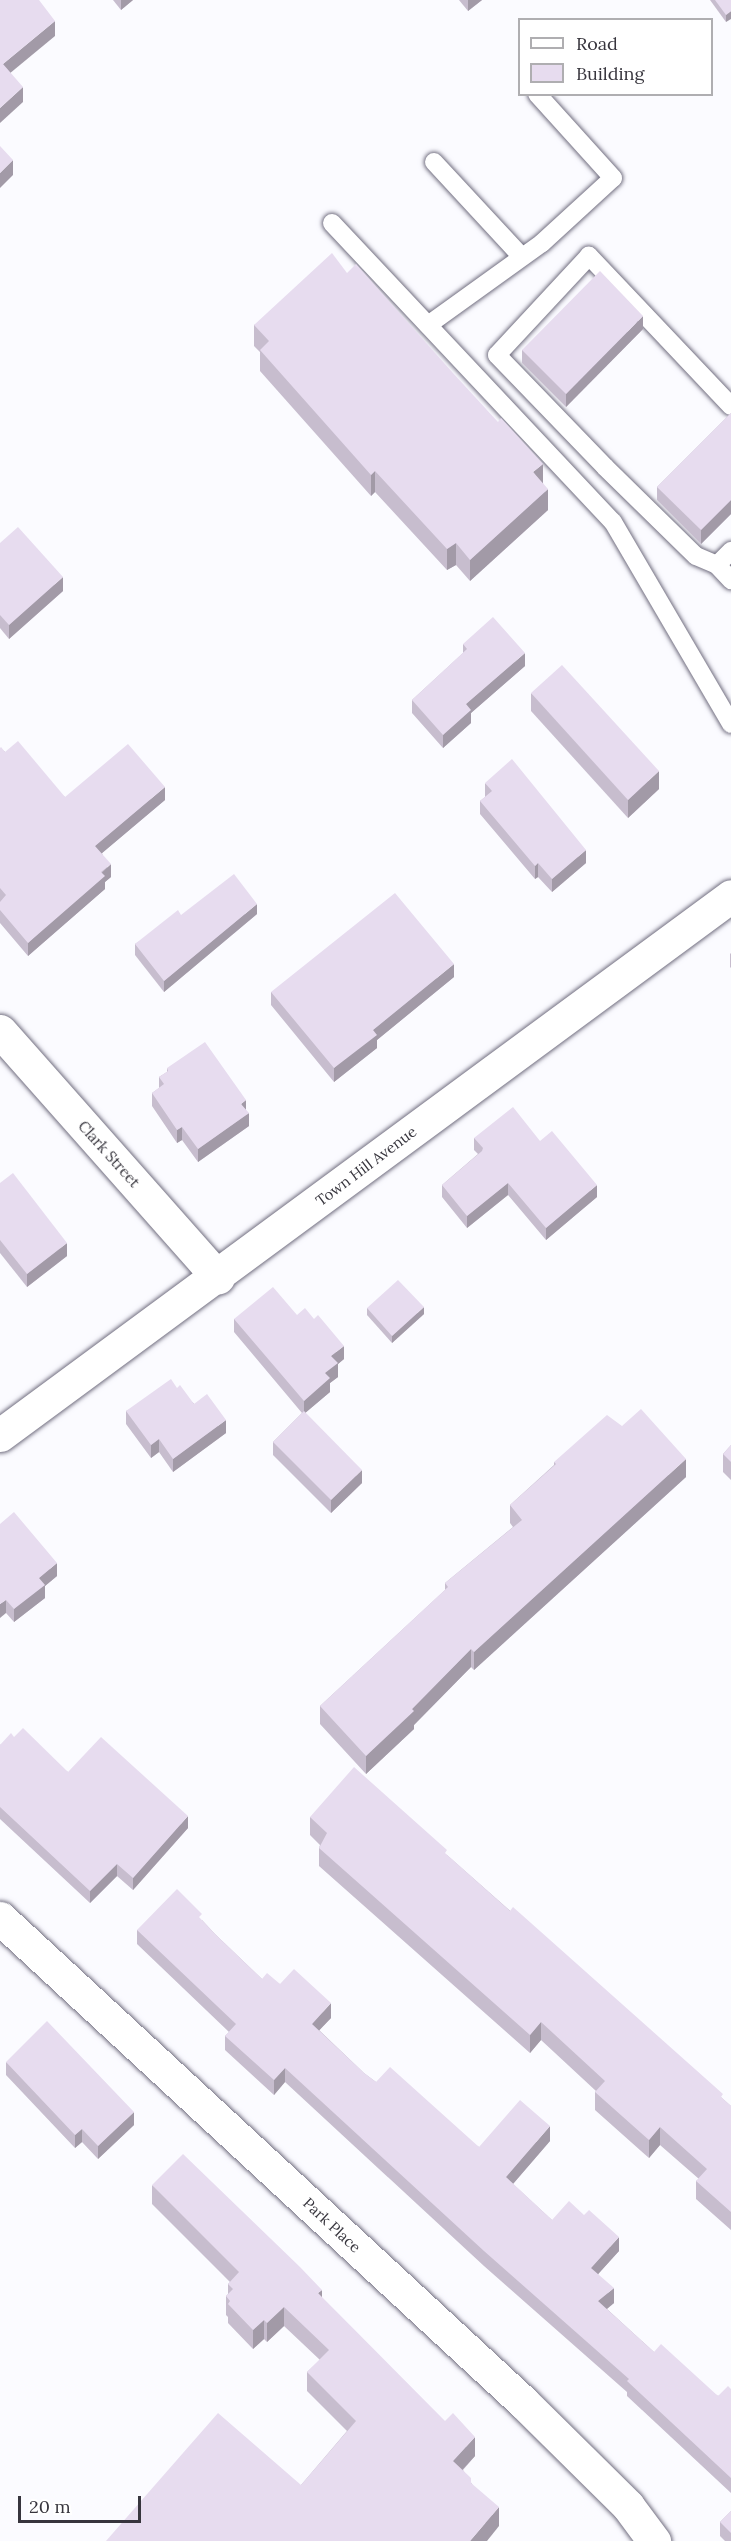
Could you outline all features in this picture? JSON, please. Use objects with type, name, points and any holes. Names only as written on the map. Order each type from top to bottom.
[{"type":"street","name":"Town Hill Avenue","points":[[0,1435],[731,896]]},
{"type":"street","name":"Clark Street","points":[[0,1031],[218,1276]]},
{"type":"street","name":"Park Place","points":[[0,1918],[523,2402],[628,2506],[654,2541]]},
{"type":"lane","points":[[428,325],[522,257],[613,178],[539,96]]},
{"type":"lane","points":[[434,162],[522,257]]},
{"type":"lane","points":[[332,223],[613,522],[731,724]]},
{"type":"lane","points":[[731,406],[589,256],[497,355],[605,467],[696,556],[717,565],[731,580]]},
{"type":"lane","points":[[717,565],[731,551]]},
{"type":"building","points":[[0,0],[39,0],[55,21],[3,64],[23,87],[0,108]]},
{"type":"building","points":[[715,0],[731,0],[731,11],[726,15]]},
{"type":"building","points":[[0,146],[13,160],[0,173]]},
{"type":"building","points":[[332,253],[347,273],[356,264],[498,422],[501,418],[543,464],[533,472],[548,489],[470,560],[456,543],[447,549],[375,471],[371,475],[260,350],[269,341],[254,325]]},
{"type":"building","points":[[600,271],[643,316],[566,394],[522,350]]},
{"type":"building","points":[[731,413],[731,500],[701,530],[657,487]]},
{"type":"building","points":[[18,527],[63,577],[9,625],[0,615],[0,543]]},
{"type":"building","points":[[493,617],[525,653],[466,704],[471,710],[443,735],[412,700],[467,649],[463,644]]},
{"type":"building","points":[[562,665],[659,771],[628,800],[531,693]]},
{"type":"building","points":[[18,741],[65,797],[128,744],[165,787],[95,846],[111,864],[101,872],[105,876],[28,943],[0,910],[0,902],[6,895],[0,888],[0,748],[5,752]]},
{"type":"building","points":[[512,759],[586,850],[552,879],[538,863],[535,866],[480,801],[492,791],[485,783]]},
{"type":"building","points":[[234,874],[257,904],[164,981],[135,944],[178,910],[181,915]]},
{"type":"building","points":[[395,893],[454,964],[373,1030],[377,1035],[334,1068],[271,992]]},
{"type":"building","points":[[205,1042],[246,1100],[241,1104],[249,1113],[198,1149],[182,1127],[177,1130],[152,1093],[164,1084],[159,1077],[168,1071],[167,1068]]},
{"type":"building","points":[[513,1107],[540,1141],[552,1131],[597,1185],[546,1228],[508,1183],[467,1216],[442,1185],[482,1151],[483,1148],[474,1138]]},
{"type":"building","points":[[13,1173],[67,1243],[27,1274],[0,1240],[0,1183]]},
{"type":"building","points":[[398,1280],[424,1307],[392,1336],[367,1308]]},
{"type":"building","points":[[273,1287],[297,1315],[305,1308],[314,1319],[318,1315],[344,1346],[331,1356],[338,1363],[325,1373],[330,1378],[304,1401],[234,1319]]},
{"type":"building","points":[[171,1379],[177,1388],[180,1385],[194,1404],[207,1394],[226,1420],[173,1459],[159,1439],[151,1445],[126,1411]]},
{"type":"building","points":[[641,1409],[686,1459],[474,1652],[471,1649],[412,1709],[414,1711],[366,1756],[320,1706],[448,1587],[445,1583],[522,1520],[510,1505],[556,1464],[554,1462],[607,1415],[622,1426]]},
{"type":"building","points":[[304,1411],[362,1470],[331,1500],[273,1442]]},
{"type":"building","points":[[731,1445],[731,1462],[723,1454]]},
{"type":"building","points":[[14,1512],[57,1563],[39,1578],[45,1585],[14,1609],[6,1600],[0,1604],[0,1524]]},
{"type":"building","points":[[23,1728],[68,1772],[101,1737],[188,1816],[133,1878],[117,1864],[90,1891],[0,1807],[0,1745],[11,1733],[14,1737]]},
{"type":"building","points":[[354,1767],[447,1850],[445,1853],[510,1911],[513,1907],[723,2094],[721,2097],[731,2106],[731,2212],[696,2181],[707,2169],[660,2127],[649,2140],[595,2092],[605,2081],[541,2022],[530,2035],[319,1848],[327,1833],[310,1817]]},
{"type":"building","points":[[177,1889],[202,1914],[199,1917],[215,1934],[262,1979],[267,1973],[280,1984],[294,1969],[331,2003],[312,2024],[376,2082],[390,2067],[479,2147],[520,2100],[550,2126],[506,2177],[552,2220],[569,2201],[584,2215],[589,2210],[619,2237],[591,2268],[614,2288],[598,2301],[654,2352],[661,2344],[718,2396],[728,2386],[731,2389],[731,2478],[627,2381],[629,2379],[484,2251],[285,2068],[274,2080],[225,2036],[236,2024],[137,1930]]},
{"type":"building","points":[[47,2021],[134,2112],[98,2146],[82,2129],[75,2135],[6,2062]]},
{"type":"building","points":[[183,2154],[300,2267],[322,2290],[318,2293],[445,2421],[453,2413],[475,2437],[453,2461],[471,2478],[471,2483],[499,2507],[470,2541],[106,2541],[218,2413],[301,2485],[356,2421],[307,2372],[329,2350],[284,2307],[267,2323],[264,2320],[253,2330],[228,2304],[230,2301],[226,2296],[233,2289],[228,2284],[239,2272],[152,2185]]},
{"type":"building","points":[[731,2511],[731,2533],[720,2522]]}]
